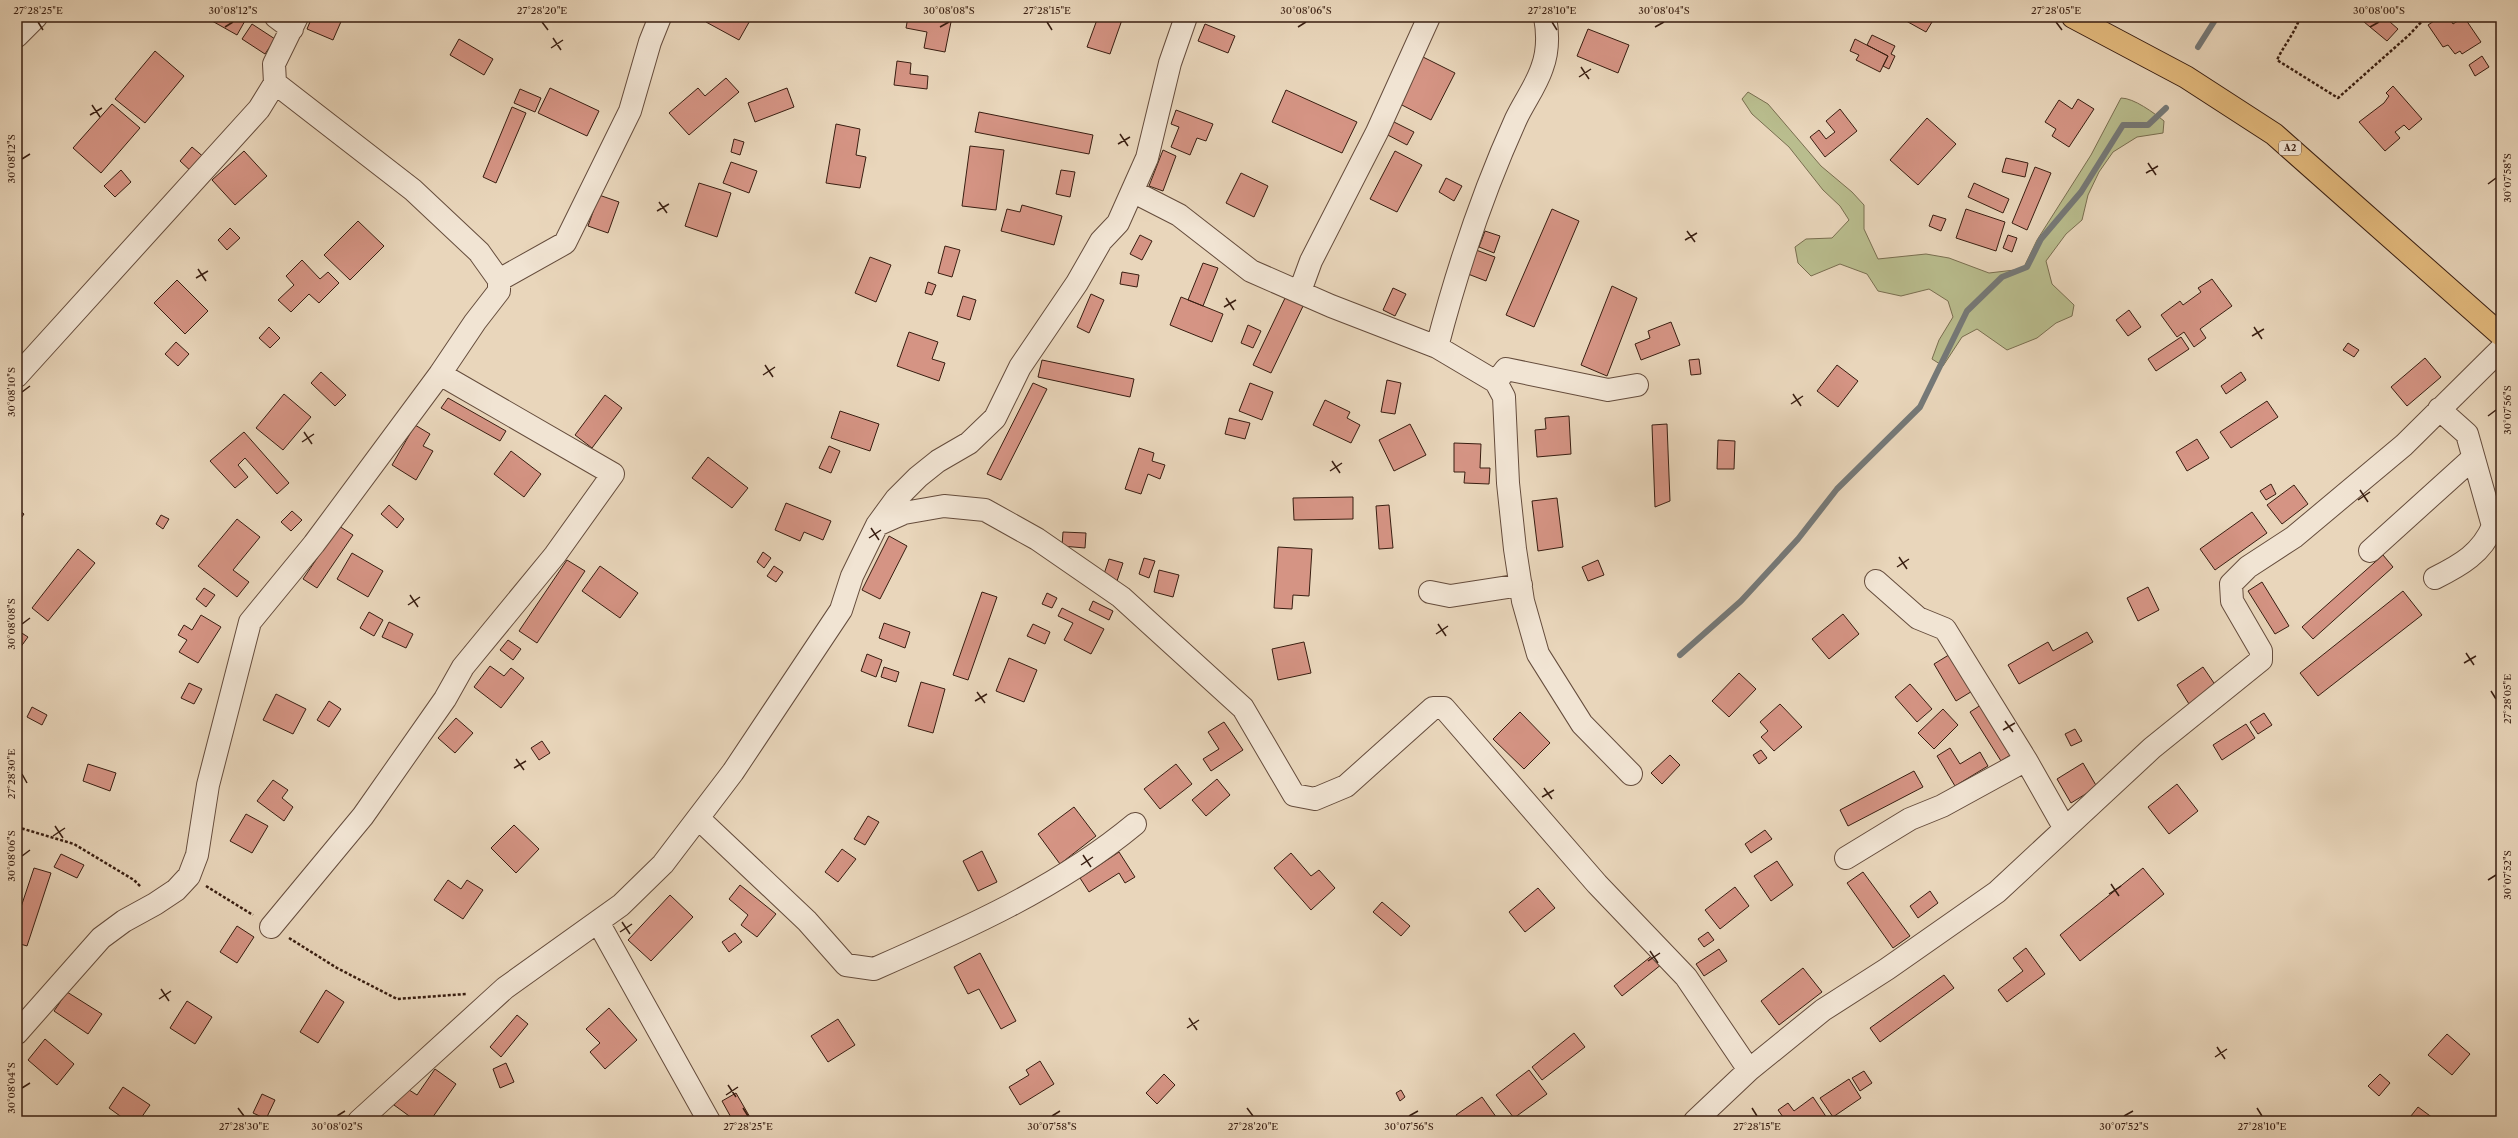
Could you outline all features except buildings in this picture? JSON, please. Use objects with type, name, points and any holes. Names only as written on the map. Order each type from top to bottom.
[{"type":"main road","name":"A2","points":[[2073,17],[2186,78],[2274,134],[2501,335]]},
{"type":"street","points":[[17,36],[36,17]]},
{"type":"street","points":[[499,280],[565,243],[630,111],[650,42],[660,17]]},
{"type":"street","points":[[359,1121],[505,988],[621,905],[663,864],[733,772],[841,610],[852,576],[877,525],[896,499],[918,477],[938,460],[970,443],[995,418],[1020,367],[1077,283],[1101,241],[1118,223],[1134,192],[1148,158],[1170,63],[1186,17]]},
{"type":"street","points":[[1300,291],[1311,261],[1377,132],[1429,17]]},
{"type":"street","points":[[1437,347],[1461,264],[1485,197],[1516,119],[1543,67],[1548,34],[1545,17]]},
{"type":"street","points":[[17,376],[220,154],[259,109],[275,83],[274,64],[288,21]]},
{"type":"street","points":[[18,1031],[101,938],[124,921],[155,904],[176,890],[189,876],[197,855],[208,785],[250,622],[314,544],[440,374],[475,322],[499,291],[499,280],[479,252],[413,190],[275,83]]},
{"type":"street","points":[[1134,192],[1179,215],[1251,271],[1300,291],[1331,306],[1437,347],[1496,382],[1504,397],[1508,483],[1521,585],[1538,654],[1582,724],[1631,774]]},
{"type":"street","points":[[1695,1121],[1748,1070],[1823,1010],[1997,892],[2064,827],[2152,748],[2261,660],[2261,651],[2232,601],[2231,584],[2248,567],[2294,537],[2404,445],[2501,349]]},
{"type":"street","points":[[1496,382],[1506,369],[1608,390],[1637,385]]},
{"type":"street","points":[[271,927],[364,816],[445,699],[463,667],[555,555],[613,474],[440,374]]},
{"type":"street","points":[[2436,578],[2464,563],[2487,540],[2493,526],[2484,486],[2473,458],[2467,434],[2440,409]]},
{"type":"street","points":[[2370,551],[2473,458]]},
{"type":"street","points":[[877,525],[904,513],[944,506],[985,510],[1037,539],[1121,597],[1243,708],[1294,795],[1315,799],[1346,786],[1433,708],[1444,708],[1597,884],[1686,977],[1748,1070]]},
{"type":"street","points":[[1876,581],[1918,618],[1945,629],[2026,760],[2064,827]]},
{"type":"street","points":[[1430,592],[1450,596],[1521,585]]},
{"type":"street","points":[[1846,858],[1910,819],[1942,806],[2026,760]]},
{"type":"street","points":[[698,818],[807,920],[846,965],[874,969],[1034,894],[1113,842],[1135,824]]},
{"type":"street","points":[[598,922],[709,1121]]},
{"type":"path","points":[[2300,17],[2296,30],[2284,46],[2277,60],[2338,98],[2409,35],[2426,17]]},
{"type":"path","points":[[17,827],[74,844],[134,880],[155,904]]},
{"type":"path","points":[[189,876],[338,968],[398,999],[468,994]]},
{"type":"green space","points":[[1748,92],[1768,104],[1821,166],[1852,192],[1864,205],[1864,229],[1878,259],[1926,254],[1949,258],[1989,273],[2023,269],[2037,240],[2091,155],[2121,98],[2138,103],[2164,121],[2163,133],[2137,137],[2113,152],[2099,172],[2088,195],[2082,220],[2066,234],[2046,261],[2052,284],[2074,305],[2072,316],[2056,323],[2037,338],[2007,350],[1977,329],[1962,337],[1943,366],[1932,359],[1939,340],[1953,317],[1948,301],[1929,289],[1901,296],[1878,291],[1867,274],[1840,264],[1811,276],[1798,263],[1795,247],[1806,239],[1832,238],[1849,220],[1840,206],[1823,190],[1789,147],[1752,114],[1742,99]]},
{"type":"waterway","points":[[2198,47],[2217,17]]},
{"type":"waterway","points":[[1680,655],[1741,601],[1798,539],[1837,489],[1920,407],[1967,311],[2002,277],[2027,267],[2041,239],[2081,192],[2123,125],[2148,125],[2166,108]]}]
